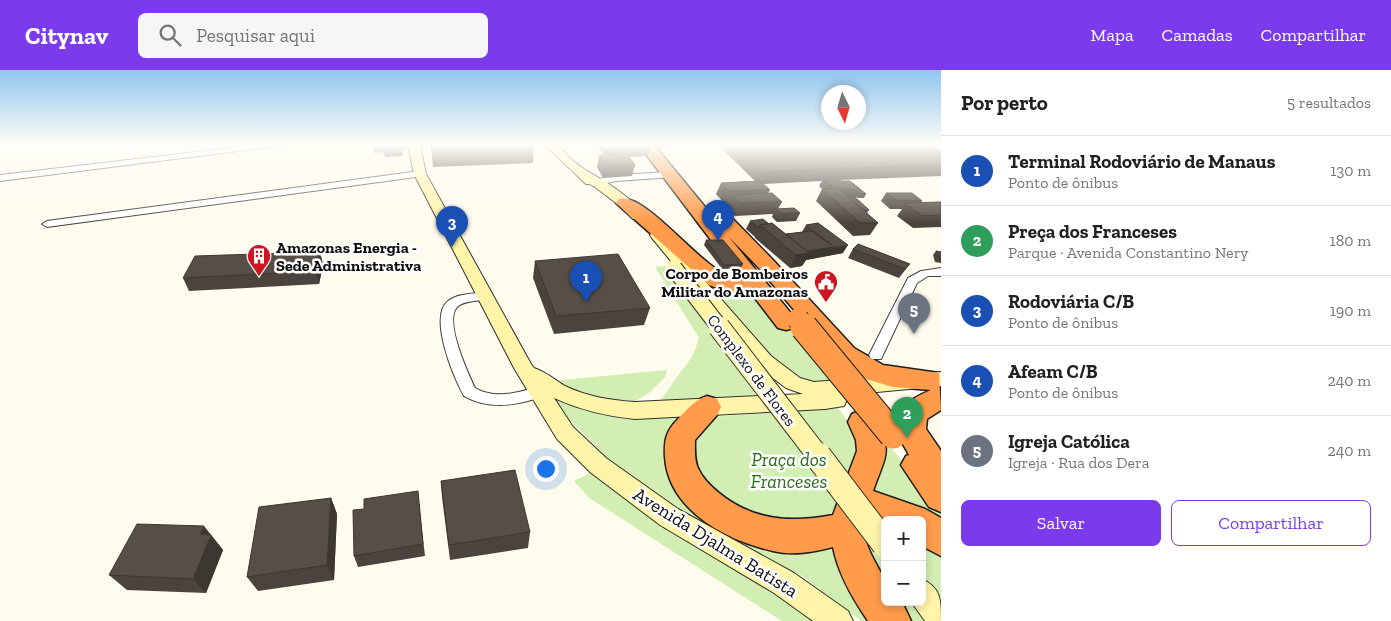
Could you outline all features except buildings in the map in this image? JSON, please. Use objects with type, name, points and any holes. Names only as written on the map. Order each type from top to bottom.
[{"type":"highway","points":[[666,171],[756,284],[792,320],[893,435],[941,497]]},
{"type":"highway","points":[[682,171],[718,214],[766,264],[845,354],[875,372],[938,387],[913,414],[911,429],[920,447],[941,474]]},
{"type":"highway","points":[[625,203],[640,213],[717,280],[733,287],[743,288],[756,284]]},
{"type":"highway","points":[[718,214],[862,422],[871,440],[872,451],[850,516],[853,559],[869,590],[892,621]]},
{"type":"highway","points":[[707,407],[680,436],[680,458],[685,477],[699,496],[722,515],[745,526],[775,535],[810,536],[850,516],[878,507],[903,516]]},
{"type":"highway","points":[[926,528],[941,538]]},
{"type":"main road","name":"Avenida Djalma Batista","points":[[419,171],[524,368],[544,390],[565,433],[598,465],[669,517],[784,583],[838,621]]},
{"type":"main road","points":[[580,171],[625,203],[685,267],[764,361],[793,383],[814,390],[938,387]]},
{"type":"main road","name":"Complexo de Flores","points":[[595,183],[644,233],[674,268],[881,539]]},
{"type":"main road","points":[[747,404],[768,397],[772,389],[764,361]]},
{"type":"main road","points":[[544,390],[582,402],[634,412],[747,404],[816,402],[938,387]]},
{"type":"main road","points":[[926,598],[941,618]]},
{"type":"street","points":[[0,178],[64,171]]},
{"type":"street","points":[[47,224],[420,174]]},
{"type":"street","points":[[595,183],[616,178],[670,175]]},
{"type":"street","points":[[876,355],[912,280],[926,273],[941,272]]},
{"type":"street","points":[[486,296],[454,303],[450,307],[448,314],[449,336],[469,392],[477,398],[489,400],[544,390]]},
{"type":"green space","points":[[665,266],[757,395],[655,406],[690,359],[699,338],[655,267]]},
{"type":"green space","points":[[708,283],[730,292],[753,290],[806,322],[887,381],[820,386],[801,381],[779,368]]},
{"type":"green space","points":[[667,370],[665,377],[650,392],[631,404],[605,403],[551,381]]},
{"type":"green space","name":"Praça dos Franceses","points":[[554,398],[588,410],[619,416],[687,415],[704,509],[832,535],[882,621],[861,621],[802,576],[667,506],[607,458],[562,412]]},
{"type":"green space","name":"Praça dos Franceses","points":[[838,408],[855,431],[859,447],[837,505],[831,513],[815,522],[797,527],[723,504],[695,466],[693,439],[713,417]]},
{"type":"green space","name":"Praça dos Franceses","points":[[873,424],[941,513],[941,524],[926,516],[865,491]]},
{"type":"green space","points":[[592,472],[658,524],[697,545],[822,621],[782,621],[589,498],[574,481]]},
{"type":"green space","name":"Praça dos Franceses","points":[[871,514],[890,516],[881,516],[881,597],[862,567],[857,545],[856,520]]},
{"type":"green space","points":[[926,532],[941,542],[941,603],[926,584]]},
{"type":"green space","name":"Praça dos Franceses","points":[[888,606],[920,606],[931,621],[899,621]]},
{"type":"place","name":"Afeam C/B","points":[[718,241]]},
{"type":"place","name":"Rodoviária C/B","points":[[452,247]]},
{"type":"place","name":"Amazonas Energia - Sede Administrativa","points":[[259,277]]},
{"type":"place","name":"Terminal Rodoviário de Manaus","points":[[586,302]]},
{"type":"place","name":"Corpo de Bombeiros Militar do Amazonas","points":[[826,303]]},
{"type":"place","name":"Igreja Católica","points":[[914,334]]},
{"type":"place","name":"Preça dos Franceses","points":[[907,438]]}]
